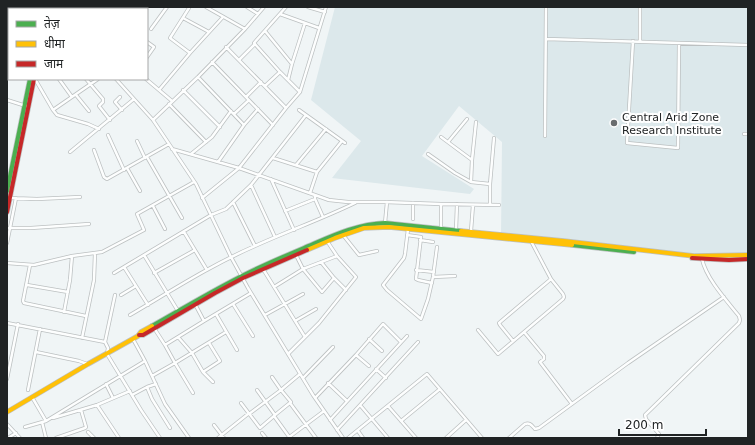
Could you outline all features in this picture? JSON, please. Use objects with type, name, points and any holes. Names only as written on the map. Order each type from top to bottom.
[{"type":"main road","points":[[7,212],[27,106],[30,80]]},
{"type":"main road","points":[[7,190],[34,80]]},
{"type":"main road","points":[[136,337],[141,332],[214,290],[330,236],[369,223],[441,228],[456,232],[471,231],[694,256],[748,255]]},
{"type":"main road","points":[[7,412],[88,364],[136,337],[143,335],[242,277],[356,230],[371,227],[456,232],[702,259],[748,259]]},
{"type":"street","points":[[152,30],[167,7]]},
{"type":"street","points":[[188,7],[170,38],[190,53]]},
{"type":"street","points":[[206,7],[245,29]]},
{"type":"street","points":[[247,7],[258,14]]},
{"type":"street","points":[[152,120],[198,77],[245,29],[264,7]]},
{"type":"street","points":[[239,60],[255,44],[254,43],[264,31],[286,7]]},
{"type":"street","points":[[308,7],[325,12]]},
{"type":"street","points":[[202,198],[239,168],[300,92],[326,7]]},
{"type":"street","points":[[545,136],[546,7]]},
{"type":"street","points":[[640,7],[640,42]]},
{"type":"street","points":[[280,14],[319,28]]},
{"type":"street","points":[[159,90],[190,53],[224,17]]},
{"type":"street","points":[[183,18],[209,32]]},
{"type":"street","points":[[288,81],[305,23]]},
{"type":"street","points":[[264,31],[292,64]]},
{"type":"street","points":[[546,39],[748,45]]},
{"type":"street","points":[[633,41],[627,143],[678,148],[679,43]]},
{"type":"street","points":[[148,43],[154,47],[148,55]]},
{"type":"street","points":[[255,44],[288,81],[300,92]]},
{"type":"street","points":[[226,47],[286,108]]},
{"type":"street","points":[[212,62],[273,124]]},
{"type":"street","points":[[265,86],[280,72]]},
{"type":"street","points":[[198,77],[244,125]]},
{"type":"street","points":[[35,80],[57,114],[99,129]]},
{"type":"street","points":[[60,80],[72,97]]},
{"type":"street","points":[[87,80],[104,99],[99,106],[110,120]]},
{"type":"street","points":[[54,110],[97,80]]},
{"type":"street","points":[[117,80],[152,120],[194,182],[242,277],[315,398],[344,438]]},
{"type":"street","points":[[147,80],[172,100]]},
{"type":"street","points":[[246,97],[261,82]]},
{"type":"street","points":[[183,90],[220,127]]},
{"type":"street","points":[[76,95],[89,111]]},
{"type":"street","points":[[120,97],[115,102],[122,110]]},
{"type":"street","points":[[70,152],[134,99]]},
{"type":"street","points":[[7,100],[27,106]]},
{"type":"street","points":[[234,114],[249,100]]},
{"type":"street","points":[[169,104],[206,142]]},
{"type":"street","points":[[218,162],[244,125],[258,110]]},
{"type":"street","points":[[299,110],[345,143]]},
{"type":"street","points":[[191,155],[212,137],[231,111]]},
{"type":"street","points":[[114,273],[234,202],[251,185],[306,115]]},
{"type":"street","points":[[448,142],[467,119]]},
{"type":"street","points":[[471,182],[476,122]]},
{"type":"street","points":[[296,165],[326,129]]},
{"type":"street","points":[[108,135],[126,169],[140,191]]},
{"type":"street","points":[[441,137],[472,160]]},
{"type":"street","points":[[490,204],[490,184],[494,138]]},
{"type":"street","points":[[138,141],[182,218]]},
{"type":"street","points":[[310,193],[316,172],[342,141]]},
{"type":"street","points":[[94,150],[105,178],[107,179],[169,144]]},
{"type":"street","points":[[172,150],[239,168],[329,200],[339,202],[499,205]]},
{"type":"street","points":[[428,154],[471,182],[490,184]]},
{"type":"street","points":[[273,158],[316,172]]},
{"type":"street","points":[[271,179],[294,230]]},
{"type":"street","points":[[7,263],[34,265],[107,250],[144,230],[137,214],[194,182]]},
{"type":"street","points":[[251,185],[275,237]]},
{"type":"street","points":[[315,195],[315,199],[323,218]]},
{"type":"street","points":[[10,198],[38,199],[80,197]]},
{"type":"street","points":[[7,243],[8,228],[16,198]]},
{"type":"street","points":[[285,211],[315,199]]},
{"type":"street","points":[[234,202],[254,246]]},
{"type":"street","points":[[385,223],[387,202]]},
{"type":"street","points":[[130,315],[231,257],[356,203]]},
{"type":"street","points":[[413,203],[413,219]]},
{"type":"street","points":[[441,204],[441,228]]},
{"type":"street","points":[[456,232],[457,204]]},
{"type":"street","points":[[471,231],[473,205]]},
{"type":"street","points":[[152,206],[165,229]]},
{"type":"street","points":[[8,228],[89,224]]},
{"type":"street","points":[[408,229],[404,258],[384,285],[387,290],[421,319],[432,283],[437,247]]},
{"type":"street","points":[[184,232],[207,270]]},
{"type":"street","points":[[343,235],[359,255],[377,252]]},
{"type":"street","points":[[407,235],[421,237],[416,278],[432,283]]},
{"type":"street","points":[[420,240],[433,242]]},
{"type":"street","points":[[288,354],[319,322],[356,277],[337,256],[327,241]]},
{"type":"street","points":[[478,330],[498,354],[563,299],[563,294],[551,279],[531,241]]},
{"type":"street","points":[[154,273],[195,250]]},
{"type":"street","points":[[82,338],[94,280],[95,253]]},
{"type":"street","points":[[144,255],[178,311]]},
{"type":"street","points":[[296,255],[303,269],[322,292],[334,278]]},
{"type":"street","points":[[64,312],[72,256]]},
{"type":"street","points":[[274,287],[303,269],[337,256]]},
{"type":"street","points":[[657,438],[659,434],[646,419],[645,415],[739,323],[740,320],[739,316],[710,279],[702,259]]},
{"type":"street","points":[[321,262],[346,290]]},
{"type":"street","points":[[30,264],[23,301],[25,304],[86,316]]},
{"type":"street","points":[[124,267],[148,305]]},
{"type":"street","points":[[263,269],[305,337]]},
{"type":"street","points":[[416,270],[434,272]]},
{"type":"street","points":[[433,277],[455,276]]},
{"type":"street","points":[[513,341],[499,323],[551,279]]},
{"type":"street","points":[[27,284],[68,292]]},
{"type":"street","points":[[122,295],[136,286]]},
{"type":"street","points":[[165,345],[252,293]]},
{"type":"street","points":[[115,294],[105,342],[108,348],[107,354],[160,438]]},
{"type":"street","points":[[265,315],[303,294]]},
{"type":"street","points":[[509,438],[525,424],[529,423],[536,429],[539,428],[628,363],[724,297]]},
{"type":"street","points":[[195,304],[204,321]]},
{"type":"street","points":[[233,304],[253,336]]},
{"type":"street","points":[[295,321],[316,309]]},
{"type":"street","points":[[216,314],[237,350]]},
{"type":"street","points":[[7,322],[105,342]]},
{"type":"street","points":[[7,379],[18,324]]},
{"type":"street","points":[[315,398],[383,324],[401,342]]},
{"type":"street","points":[[154,328],[193,393]]},
{"type":"street","points":[[28,390],[40,329]]},
{"type":"street","points":[[152,376],[176,364],[226,332]]},
{"type":"street","points":[[524,332],[544,356],[544,359],[540,362],[572,404]]},
{"type":"street","points":[[330,420],[407,336]]},
{"type":"street","points":[[136,337],[145,361],[165,404],[189,438]]},
{"type":"street","points":[[178,337],[192,354],[203,372],[213,382]]},
{"type":"street","points":[[369,339],[382,351]]},
{"type":"street","points":[[337,430],[418,342]]},
{"type":"street","points":[[203,372],[220,361],[210,343]]},
{"type":"street","points":[[303,378],[333,347]]},
{"type":"street","points":[[36,352],[88,364]]},
{"type":"street","points":[[356,355],[369,366]]},
{"type":"street","points":[[25,428],[50,418],[145,361]]},
{"type":"street","points":[[376,369],[386,378]]},
{"type":"street","points":[[218,438],[300,374]]},
{"type":"street","points":[[348,438],[427,374],[480,437],[476,438]]},
{"type":"street","points":[[272,377],[316,438]]},
{"type":"street","points":[[328,383],[347,401]]},
{"type":"street","points":[[106,384],[113,398]]},
{"type":"street","points":[[132,395],[156,384]]},
{"type":"street","points":[[147,387],[170,428]]},
{"type":"street","points":[[401,421],[440,389]]},
{"type":"street","points":[[257,390],[289,438],[324,411]]},
{"type":"street","points":[[50,418],[97,405],[130,391]]},
{"type":"street","points":[[32,397],[46,420]]},
{"type":"street","points":[[240,403],[260,428],[290,403]]},
{"type":"street","points":[[97,405],[118,438]]},
{"type":"street","points":[[360,406],[387,437],[383,438]]},
{"type":"street","points":[[388,406],[415,438]]},
{"type":"street","points":[[56,438],[86,427],[81,410]]},
{"type":"street","points":[[446,438],[466,420]]},
{"type":"street","points":[[42,422],[46,438]]},
{"type":"street","points":[[7,424],[20,438]]},
{"type":"street","points":[[214,425],[224,438]]},
{"type":"street","points":[[358,430],[363,438]]},
{"type":"street","points":[[88,432],[94,438]]},
{"type":"street","points":[[8,438],[16,433]]},
{"type":"street","points":[[262,433],[266,438]]},
{"type":"shaded area","name":"Central Arid Zone Research Institute","points":[[335,7],[748,7],[748,254],[690,256],[501,236],[502,142],[459,106],[422,156],[474,189],[470,194],[332,178],[361,141],[311,100]]},
{"type":"traffic: fast","points":[[7,191],[30,80]]},
{"type":"traffic: fast","points":[[152,326],[236,279],[276,260],[353,228],[385,223],[461,231]]},
{"type":"traffic: fast","points":[[572,245],[634,252]]},
{"type":"traffic: slow","points":[[307,250],[364,228],[389,227],[572,245]]},
{"type":"traffic: slow","points":[[461,231],[694,256],[748,255]]},
{"type":"traffic: slow","points":[[7,412],[138,336],[141,332],[152,326]]},
{"type":"traffic: jam","points":[[7,212],[34,80]]},
{"type":"traffic: jam","points":[[139,335],[143,335],[243,278],[307,250]]},
{"type":"traffic: jam","points":[[692,258],[729,260],[748,259]]},
{"type":"place","name":"Central Arid Zone Research Institute","points":[[614,123]]}]
